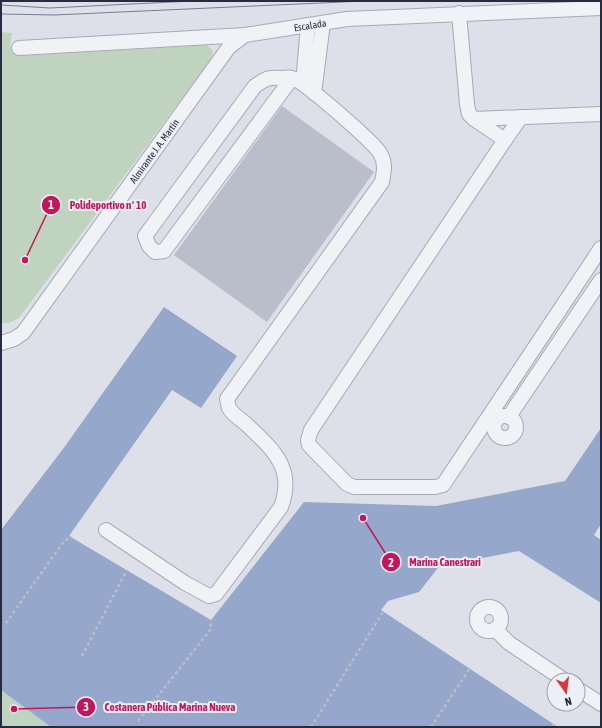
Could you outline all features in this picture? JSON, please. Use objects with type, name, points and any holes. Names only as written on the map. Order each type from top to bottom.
[{"type":"street","name":"Escalada","points":[[19,48],[245,34],[347,19],[601,8]]},
{"type":"street","points":[[459,14],[469,114],[505,140]]},
{"type":"street","points":[[106,530],[185,583],[209,596],[216,594],[280,507],[286,494],[281,464],[271,448],[229,409],[227,399],[382,182],[385,170],[380,153],[370,141],[303,85],[269,77],[255,86],[145,236],[149,246],[155,252],[164,251],[303,85],[323,23]]},
{"type":"street","points":[[303,85],[308,25]]},
{"type":"street","name":"Almirante J. A. Martín","points":[[3,343],[14,339],[23,333],[229,47],[245,34]]},
{"type":"street","points":[[474,119],[601,114]]},
{"type":"street","points":[[521,117],[311,430],[308,440],[309,445],[347,484],[354,487],[435,487],[442,485],[601,248]]},
{"type":"street","points":[[509,417],[601,280]]},
{"type":"street","points":[[495,629],[509,643],[552,672]]},
{"type":"street","points":[[586,694],[601,704]]},
{"type":"path","points":[[6,623],[64,541],[72,537]]},
{"type":"path","points":[[82,656],[127,570]]},
{"type":"path","points":[[311,727],[383,612]]},
{"type":"path","points":[[138,721],[211,629],[211,620]]},
{"type":"path","points":[[431,727],[470,668]]},
{"type":"green space","points":[[1,32],[12,33],[10,46],[12,53],[18,56],[207,45],[213,51],[211,59],[19,318],[9,323],[1,323]]},
{"type":"green space","points":[[1,690],[51,727],[1,727]]},
{"type":"water","points":[[164,307],[237,356],[201,408],[172,390],[69,536],[211,620],[304,502],[436,506],[565,481],[601,428],[601,524],[594,535],[601,540],[601,603],[519,551],[462,562],[441,564],[419,592],[388,601],[381,610],[558,727],[51,727],[1,690],[1,530],[63,449]]},
{"type":"building","points":[[282,106],[374,172],[267,322],[174,255]]},
{"type":"tram line","points":[[1,5],[50,8],[193,1]]},
{"type":"tram line","points":[[1,14],[54,15],[365,1]]},
{"type":"place","name":"Polideportivo n° 10","points":[[25,260]]},
{"type":"place","name":"Marina Canestrari","points":[[363,518]]},
{"type":"place","name":"Costanera Pública Marina Nueva","points":[[14,709]]}]
